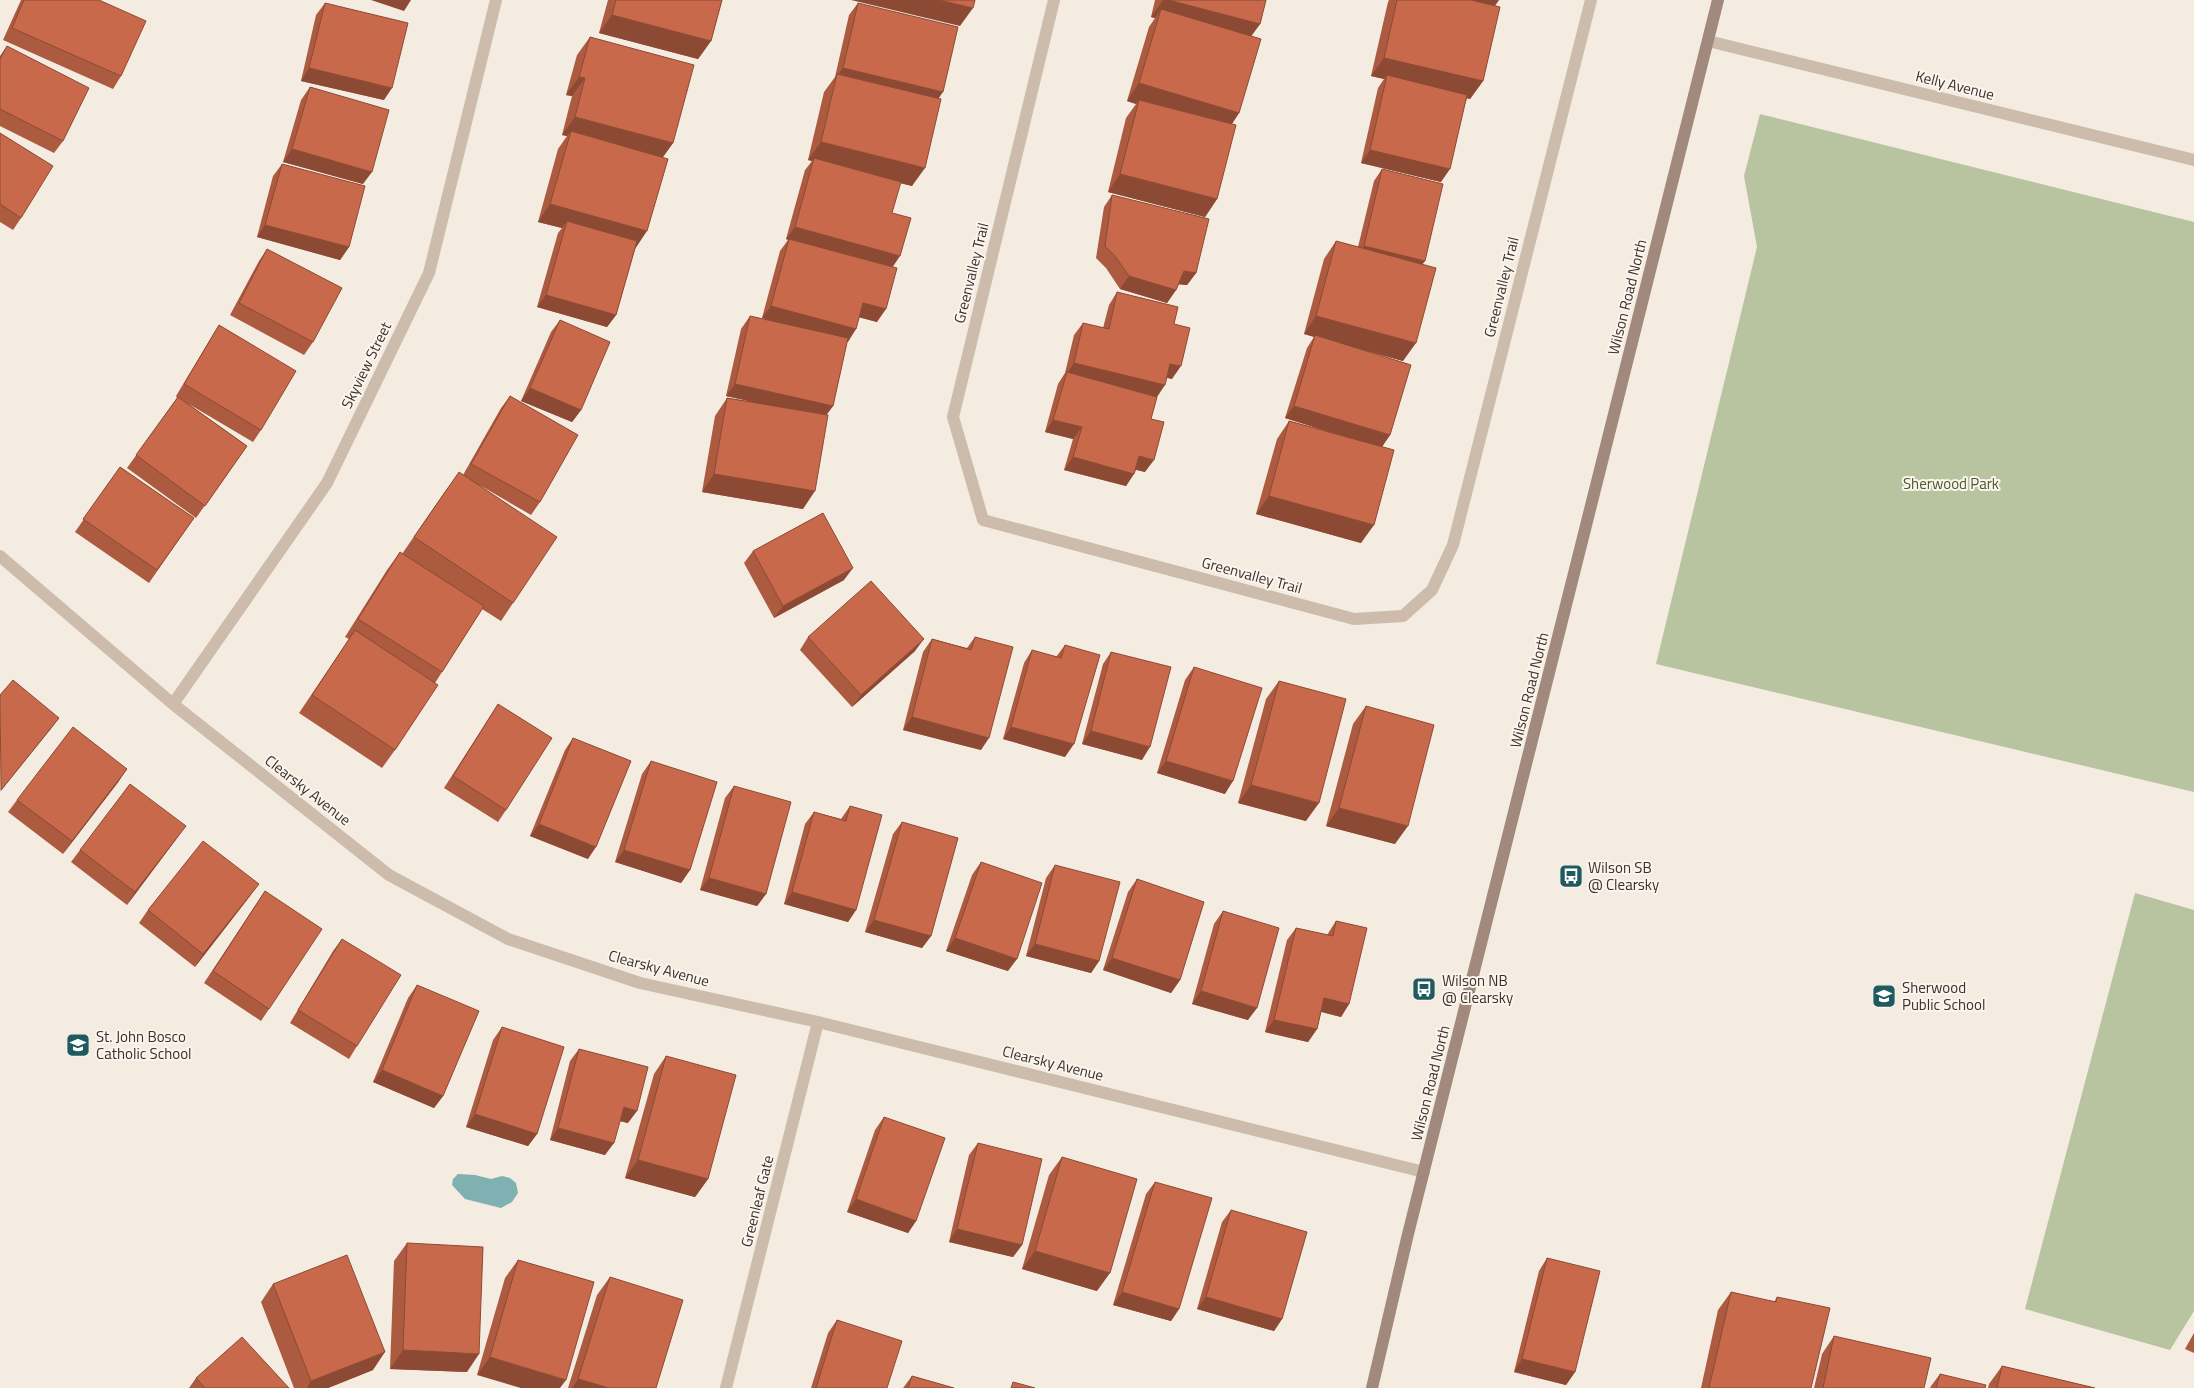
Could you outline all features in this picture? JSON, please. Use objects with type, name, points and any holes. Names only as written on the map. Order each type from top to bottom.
[{"type":"street","name":"Skyview Street","points":[[173,704],[327,483],[429,273],[496,0]]},
{"type":"street","name":"Greenvalley Trail","points":[[1054,0],[953,417],[983,520],[1354,620],[1403,616],[1432,590],[1453,545],[1590,0]]},
{"type":"street","name":"Wilson Road North","points":[[1372,1388],[1424,1172],[1718,0]]},
{"type":"street","name":"Kelly Avenue","points":[[1708,40],[2194,160]]},
{"type":"street","name":"Clearsky Avenue","points":[[0,556],[173,704],[389,875],[508,939],[640,982],[818,1022],[1424,1172]]},
{"type":"street","name":"Greenleaf Gate","points":[[726,1388],[818,1022]]},
{"type":"green space","name":"Sherwood Park","points":[[1760,114],[2194,222],[2194,792],[1656,664],[1757,247],[1744,176]]},
{"type":"green space","points":[[2135,893],[2194,910],[2194,1311],[2170,1350],[2025,1309]]},
{"type":"water","points":[[458,1174],[475,1175],[491,1179],[502,1176],[510,1178],[516,1183],[518,1193],[512,1202],[501,1208],[465,1199],[452,1185],[453,1179]]},
{"type":"building","points":[[24,0],[99,0],[146,21],[121,76],[12,28]]},
{"type":"building","points":[[616,0],[722,0],[711,41],[612,15]]},
{"type":"building","points":[[939,0],[975,0],[973,8]]},
{"type":"building","points":[[1168,0],[1266,0],[1260,24]]},
{"type":"building","points":[[1397,0],[1471,0],[1500,7],[1483,81],[1384,58]]},
{"type":"building","points":[[325,3],[408,23],[392,88],[309,68]]},
{"type":"building","points":[[858,3],[958,27],[943,92],[843,68]]},
{"type":"building","points":[[1161,9],[1261,39],[1239,113],[1139,83]]},
{"type":"building","points":[[590,37],[694,65],[673,143],[575,117],[585,78],[579,77]]},
{"type":"building","points":[[7,46],[89,88],[63,141],[0,109],[0,59]]},
{"type":"building","points":[[837,74],[941,99],[925,168],[821,142]]},
{"type":"building","points":[[1387,75],[1467,95],[1450,169],[1370,150]]},
{"type":"building","points":[[310,87],[389,110],[372,172],[292,149]]},
{"type":"building","points":[[1139,100],[1236,125],[1217,199],[1120,174]]},
{"type":"building","points":[[571,131],[668,159],[647,231],[550,204]]},
{"type":"building","points":[[0,133],[53,166],[21,218],[0,204]]},
{"type":"building","points":[[814,158],[901,182],[892,213],[911,218],[900,256],[795,227]]},
{"type":"building","points":[[282,164],[365,186],[349,247],[265,225]]},
{"type":"building","points":[[1382,169],[1443,184],[1425,261],[1364,246]]},
{"type":"building","points":[[1112,195],[1209,219],[1196,273],[1184,271],[1176,290],[1129,276],[1115,256],[1105,246]]},
{"type":"building","points":[[567,221],[637,241],[616,315],[546,295]]},
{"type":"building","points":[[789,239],[897,268],[886,309],[863,303],[856,329],[771,306]]},
{"type":"building","points":[[1336,241],[1436,268],[1416,343],[1316,316]]},
{"type":"building","points":[[267,249],[342,288],[313,342],[239,303]]},
{"type":"building","points":[[1117,292],[1178,307],[1174,324],[1190,328],[1181,366],[1170,364],[1165,385],[1074,363],[1083,323],[1109,329]]},
{"type":"building","points":[[750,316],[848,338],[833,406],[735,384]]},
{"type":"building","points":[[560,320],[610,342],[581,410],[530,388]]},
{"type":"building","points":[[219,325],[296,371],[261,430],[184,384]]},
{"type":"building","points":[[1315,335],[1411,365],[1390,435],[1294,406]]},
{"type":"building","points":[[1067,372],[1157,397],[1151,419],[1164,422],[1154,460],[1139,456],[1134,474],[1073,457],[1082,427],[1053,420]]},
{"type":"building","points":[[510,396],[578,435],[540,502],[471,464]]},
{"type":"building","points":[[178,397],[247,446],[205,506],[136,455]]},
{"type":"building","points":[[727,398],[828,415],[815,491],[714,474]]},
{"type":"building","points":[[1289,421],[1394,450],[1374,525],[1269,496]]},
{"type":"building","points":[[120,467],[194,518],[157,570],[83,519]]},
{"type":"building","points":[[459,472],[557,537],[513,603],[414,537]]},
{"type":"building","points":[[823,513],[853,568],[783,606],[753,551]]},
{"type":"building","points":[[400,552],[484,606],[442,672],[358,619]]},
{"type":"building","points":[[871,581],[924,639],[861,695],[808,637]]},
{"type":"building","points":[[355,630],[438,685],[395,750],[312,695]]},
{"type":"building","points":[[975,637],[1013,647],[989,738],[912,717],[932,639],[971,650]]},
{"type":"building","points":[[1065,645],[1100,655],[1074,744],[1011,727],[1032,650],[1061,658]]},
{"type":"building","points":[[1111,652],[1171,667],[1150,747],[1091,731]]},
{"type":"building","points":[[1194,667],[1262,688],[1233,781],[1166,761]]},
{"type":"building","points":[[13,680],[59,718],[1,790],[0,695]]},
{"type":"building","points":[[1279,681],[1346,699],[1319,803],[1251,785]]},
{"type":"building","points":[[498,704],[552,738],[506,810],[453,776]]},
{"type":"building","points":[[1366,706],[1434,725],[1408,826],[1339,808]]},
{"type":"building","points":[[73,727],[127,769],[72,841],[17,800]]},
{"type":"building","points":[[573,738],[631,761],[596,847],[539,824]]},
{"type":"building","points":[[651,761],[717,782],[690,870],[624,850]]},
{"type":"building","points":[[130,784],[186,826],[135,892],[80,850]]},
{"type":"building","points":[[734,786],[791,802],[766,894],[709,878]]},
{"type":"building","points":[[850,806],[882,815],[856,910],[792,892],[814,812],[846,821]]},
{"type":"building","points":[[902,822],[958,838],[931,936],[874,920]]},
{"type":"building","points":[[203,841],[259,884],[203,954],[148,910]]},
{"type":"building","points":[[981,862],[1042,883],[1017,959],[955,938]]},
{"type":"building","points":[[1055,865],[1120,882],[1099,961],[1035,944]]},
{"type":"building","points":[[1137,879],[1204,902],[1180,980],[1112,958]]},
{"type":"building","points":[[265,891],[322,929],[269,1009],[213,971]]},
{"type":"building","points":[[1223,911],[1279,928],[1257,1008],[1201,991]]},
{"type":"building","points":[[1336,921],[1367,928],[1349,1004],[1324,998],[1317,1029],[1274,1020],[1296,928],[1333,936]]},
{"type":"building","points":[[342,939],[401,975],[357,1046],[298,1010]]},
{"type":"building","points":[[417,985],[479,1011],[443,1096],[382,1070]]},
{"type":"building","points":[[502,1027],[564,1047],[537,1134],[475,1114]]},
{"type":"building","points":[[579,1049],[648,1067],[637,1111],[624,1107],[614,1143],[558,1128]]},
{"type":"building","points":[[666,1056],[736,1075],[708,1179],[638,1160]]},
{"type":"building","points":[[884,1117],[945,1138],[916,1221],[856,1199]]},
{"type":"building","points":[[978,1143],[1042,1159],[1022,1245],[957,1229]]},
{"type":"building","points":[[1062,1157],[1137,1179],[1110,1273],[1035,1251]]},
{"type":"building","points":[[1155,1182],[1212,1198],[1179,1309],[1122,1292]]},
{"type":"building","points":[[1231,1210],[1307,1232],[1282,1319],[1206,1297]]},
{"type":"building","points":[[407,1243],[483,1247],[479,1354],[403,1350]]},
{"type":"building","points":[[347,1255],[385,1352],[311,1381],[273,1284]]},
{"type":"building","points":[[1547,1258],[1600,1271],[1575,1372],[1522,1359]]},
{"type":"building","points":[[518,1260],[594,1282],[566,1380],[490,1357]]},
{"type":"building","points":[[610,1277],[683,1300],[656,1388],[609,1388],[578,1379]]},
{"type":"building","points":[[1731,1292],[1776,1302],[1777,1297],[1830,1308],[1811,1388],[1709,1388]]},
{"type":"building","points":[[837,1320],[902,1341],[887,1388],[816,1388]]},
{"type":"building","points":[[1834,1336],[1931,1358],[1924,1388],[1823,1388]]},
{"type":"building","points":[[242,1337],[289,1388],[205,1388],[196,1378]]},
{"type":"building","points":[[2002,1366],[2095,1388],[1997,1388]]},
{"type":"building","points":[[1940,1374],[1986,1385],[1985,1388],[1936,1388]]},
{"type":"building","points":[[912,1376],[954,1388],[908,1388]]},
{"type":"building","points":[[1013,1382],[1035,1388],[1011,1388]]},
{"type":"place","name":"Wilson SB @ Clearsky","points":[[1571,876]]},
{"type":"place","name":"Wilson NB @ Clearsky","points":[[1424,989]]},
{"type":"place","name":"Sherwood Public School","points":[[1884,996]]},
{"type":"place","name":"St. John Bosco Catholic School","points":[[78,1045]]}]
